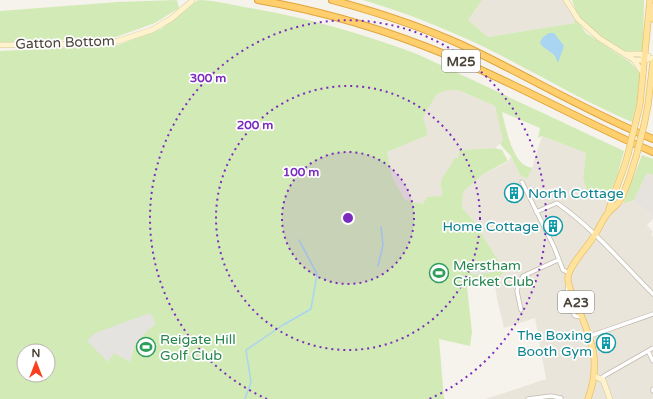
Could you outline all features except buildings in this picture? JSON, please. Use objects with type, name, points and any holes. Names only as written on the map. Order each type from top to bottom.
[{"type":"highway","name":"M25","points":[[258,0],[293,6],[338,17],[382,30],[427,47],[469,65],[601,129],[653,152]]},
{"type":"highway","name":"M25","points":[[332,0],[395,19],[447,39],[504,66],[588,110],[653,139]]},
{"type":"main road","name":"A23","points":[[650,0],[653,18]]},
{"type":"main road","name":"A23","points":[[608,213],[628,154],[640,104],[650,0]]},
{"type":"main road","name":"A23","points":[[588,399],[594,376],[595,358],[590,336],[569,286],[569,273],[608,213],[618,203],[624,192],[636,157],[644,125],[652,83],[653,62]]},
{"type":"street","points":[[566,0],[577,18],[588,29],[599,38],[634,60],[643,73]]},
{"type":"street","name":"Gatton Bottom","points":[[0,44],[93,44],[118,42],[152,30],[172,18],[192,1]]},
{"type":"street","points":[[626,54],[653,58]]},
{"type":"street","points":[[634,60],[644,57]]},
{"type":"street","points":[[642,81],[652,83]]},
{"type":"street","points":[[522,182],[554,247],[563,270],[569,273]]},
{"type":"street","points":[[536,212],[557,203],[595,235],[653,294]]},
{"type":"street","points":[[521,310],[518,291],[519,283],[523,276],[558,260]]},
{"type":"street","points":[[590,336],[653,314]]},
{"type":"street","points":[[602,378],[653,348]]},
{"type":"street","points":[[648,351],[653,361]]},
{"type":"street","points":[[594,376],[602,378]]},
{"type":"street","points":[[602,378],[610,399]]},
{"type":"street","points":[[528,399],[551,396],[562,398]]},
{"type":"shaded area","points":[[482,0],[564,0],[575,18],[575,23],[488,37],[468,20]]},
{"type":"shaded area","points":[[449,90],[458,90],[495,106],[504,140],[495,148],[459,150],[450,206],[413,203],[405,200],[392,176],[387,152],[428,135],[422,118],[437,94]]},
{"type":"shaded area","points":[[542,136],[586,153],[583,178],[588,196],[623,204],[634,200],[653,217],[647,225],[653,232],[651,234],[653,237],[653,399],[486,399],[546,379],[535,318],[504,328],[494,279],[499,277],[505,271],[472,219],[462,208],[463,192],[483,174],[508,162],[511,156],[520,175],[527,179]]},
{"type":"shaded area","points":[[647,173],[653,175],[653,217],[634,200]]},
{"type":"shaded area","points":[[456,261],[504,267],[504,269],[500,271],[473,275],[467,266],[457,267]]},
{"type":"shaded area","points":[[150,313],[156,324],[148,330],[135,345],[130,362],[114,353],[108,362],[87,341],[95,333]]},
{"type":"green space","points":[[177,0],[179,8],[155,23],[116,37],[0,43],[0,11],[118,2]]},
{"type":"green space","name":"Reigate Hill Golf Club","points":[[198,0],[221,2],[288,15],[374,39],[417,54],[624,151],[617,176],[607,200],[588,196],[583,178],[586,153],[542,136],[538,138],[540,128],[502,112],[513,150],[521,162],[532,168],[527,179],[520,175],[511,156],[500,144],[503,140],[495,106],[458,90],[449,90],[437,94],[423,117],[428,135],[387,152],[392,176],[405,200],[423,204],[427,197],[441,196],[443,192],[441,187],[442,178],[450,167],[454,158],[458,158],[459,150],[495,148],[502,150],[508,161],[483,174],[463,192],[462,208],[472,219],[505,271],[499,277],[474,281],[467,287],[472,332],[470,346],[439,339],[444,399],[0,399],[0,51],[118,45],[161,29]]},
{"type":"green space","points":[[363,0],[482,0],[468,20],[488,37],[575,23],[575,18],[586,33],[630,62],[640,73],[637,101],[632,122],[468,39],[409,15]]},
{"type":"green space","points":[[572,0],[644,0],[643,51],[625,51],[589,30],[576,11]]},
{"type":"green space","points":[[642,155],[653,159],[653,175],[647,173],[634,200],[623,204]]},
{"type":"water","points":[[549,33],[554,33],[564,46],[558,63],[555,56],[542,46],[541,43],[543,37]]},
{"type":"waterway","points":[[378,266],[383,245],[381,227]]},
{"type":"waterway","points":[[245,399],[251,382],[246,350],[283,325],[311,309],[317,274],[299,240]]},
{"type":"place","name":"North Cottage","points":[[514,193]]},
{"type":"place","name":"Home Cottage","points":[[553,226]]},
{"type":"place","name":"Merstham Cricket Club","points":[[439,273]]},
{"type":"place","name":"The Boxing Booth Gym","points":[[606,343]]},
{"type":"place","name":"Reigate Hill Golf Club","points":[[146,347]]}]
